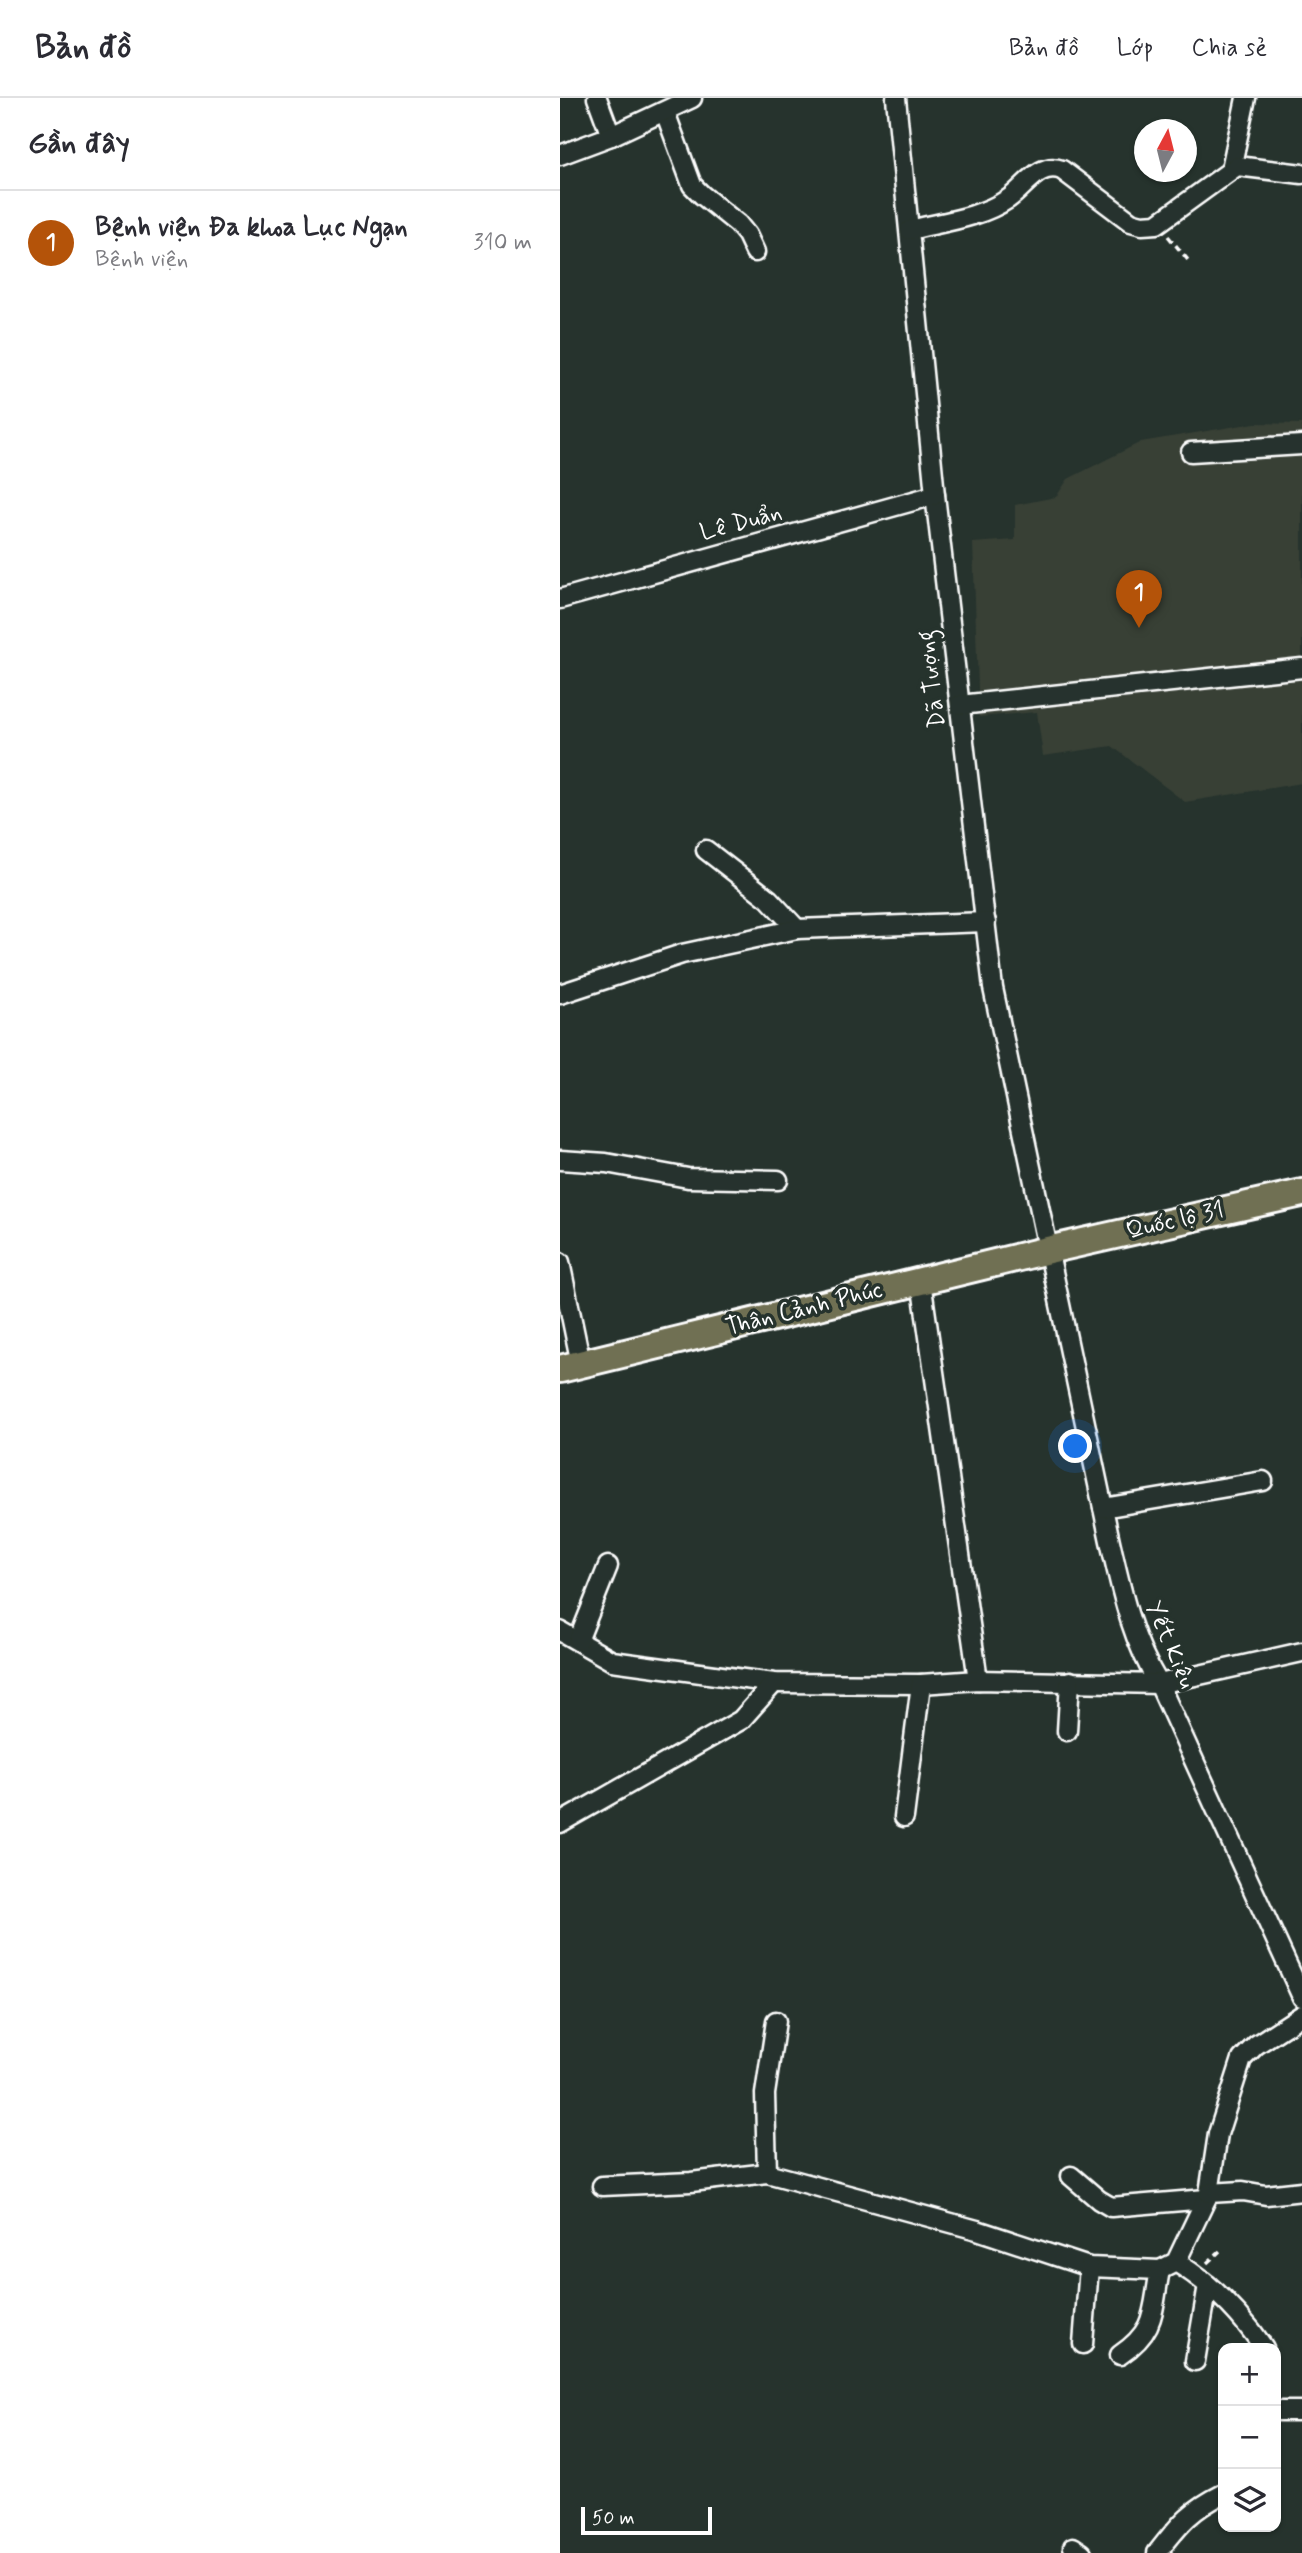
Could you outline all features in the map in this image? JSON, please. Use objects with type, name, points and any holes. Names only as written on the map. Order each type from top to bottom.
[{"type":"highway","name":"Quốc lộ 31","points":[[1048,1250],[1302,1193]]},
{"type":"highway","name":"Thân Cảnh Phúc","points":[[571,1366],[1048,1250]]},
{"type":"street","points":[[597,98],[611,136]]},
{"type":"street","points":[[560,155],[611,136],[692,98]]},
{"type":"street","name":"Dã Tượng","points":[[896,98],[935,495],[993,988],[1048,1250]]},
{"type":"street","points":[[1231,169],[1245,98]]},
{"type":"street","points":[[665,112],[692,185],[738,223],[755,252]]},
{"type":"street","points":[[910,230],[987,210],[1005,201],[1042,169],[1051,167],[1062,170],[1131,222],[1142,225],[1157,224],[1231,169],[1243,166],[1302,174]]},
{"type":"street","points":[[1191,452],[1302,445]]},
{"type":"street","name":"Lê Duẩn","points":[[560,599],[935,495]]},
{"type":"street","points":[[960,705],[1302,668]]},
{"type":"street","points":[[706,850],[769,899],[797,929]]},
{"type":"street","points":[[560,994],[682,954],[797,929],[986,922]]},
{"type":"street","points":[[560,1160],[606,1163],[688,1178],[778,1180]]},
{"type":"street","name":"Yết Kiêu","points":[[1048,1250],[1129,1623],[1302,1997]]},
{"type":"street","points":[[560,1262],[571,1366]]},
{"type":"street","points":[[921,1281],[978,1681]]},
{"type":"street","points":[[1103,1508],[1263,1481]]},
{"type":"street","points":[[578,1641],[608,1566]]},
{"type":"street","points":[[560,1631],[612,1661],[774,1684],[1070,1681],[1159,1684],[1302,1652]]},
{"type":"street","points":[[1067,1731],[1070,1681]]},
{"type":"street","points":[[560,1822],[741,1720],[774,1684]]},
{"type":"street","points":[[904,1817],[921,1684]]},
{"type":"street","points":[[1120,2356],[1138,2343],[1149,2328],[1168,2266],[1207,2196],[1218,2134],[1242,2059],[1256,2045],[1302,2015]]},
{"type":"street","points":[[767,2173],[765,2094],[776,2021]]},
{"type":"street","points":[[602,2186],[691,2182],[767,2173],[976,2230],[1089,2267],[1168,2266],[1208,2285],[1245,2319],[1261,2343]]},
{"type":"street","points":[[1072,2176],[1098,2200],[1111,2207],[1243,2191],[1266,2195],[1302,2190]]},
{"type":"street","points":[[1083,2344],[1089,2267]]},
{"type":"street","points":[[1195,2361],[1208,2285]]},
{"type":"street","points":[[1281,2411],[1302,2411]]},
{"type":"street","points":[[1157,2553],[1184,2518],[1218,2496]]},
{"type":"path","points":[[1157,224],[1188,260]]},
{"type":"shaded area","points":[[1255,423],[1302,424],[1302,783],[1185,802],[1112,746],[1043,756],[1037,712],[979,717],[973,543],[1015,540],[1015,505],[1056,497],[1068,479],[1141,442]]},
{"type":"place","name":"Bệnh viện Đa khoa Lục Ngạn","points":[[1139,628]]}]
